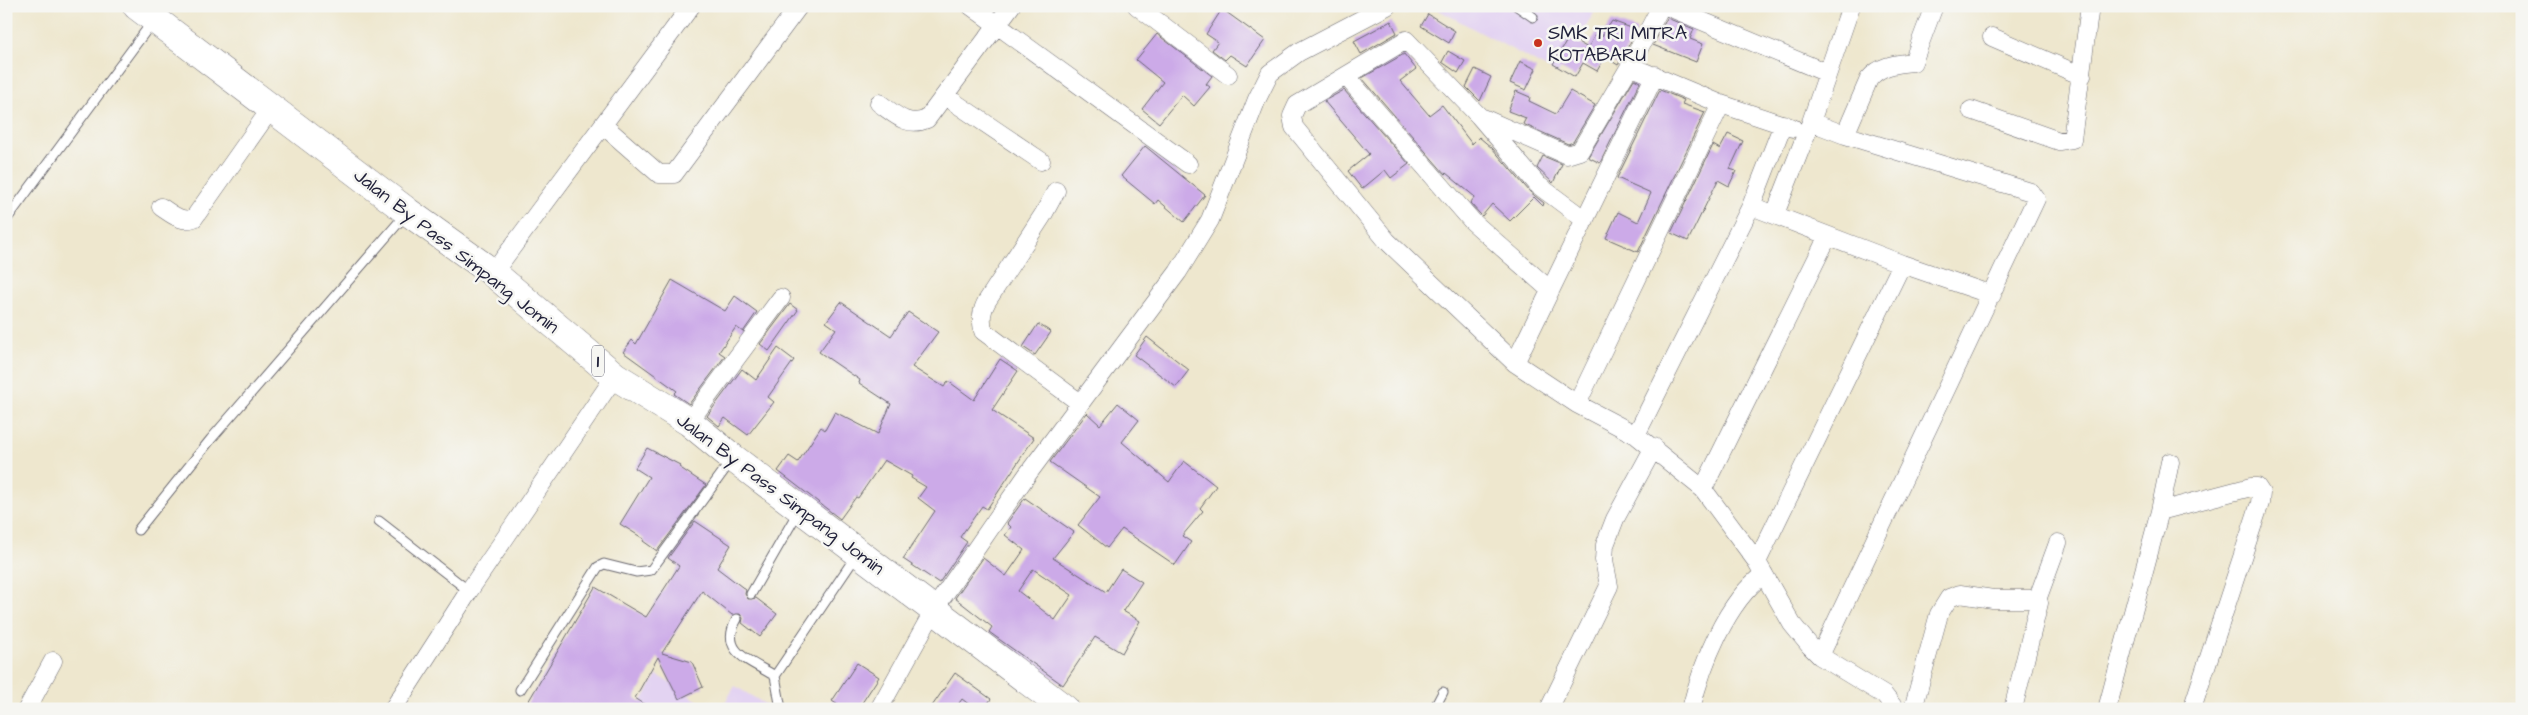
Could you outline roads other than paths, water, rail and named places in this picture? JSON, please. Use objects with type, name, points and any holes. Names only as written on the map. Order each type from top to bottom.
[{"type":"highway","name":"Jalan By Pass Simpang Jomin","points":[[146,13],[408,212],[493,273],[615,376],[689,422],[733,458],[935,608],[1065,709]]},
{"type":"street","points":[[493,273],[691,6]]},
{"type":"street","points":[[603,125],[659,174],[674,174],[799,6]]},
{"type":"street","points":[[971,6],[1188,164]]},
{"type":"street","points":[[879,103],[910,123],[918,123],[927,119],[1011,6]]},
{"type":"street","points":[[1137,6],[1228,75]]},
{"type":"street","points":[[878,709],[935,608],[1080,403],[1178,272],[1210,220],[1257,98],[1270,73],[1299,52],[1387,6]]},
{"type":"street","points":[[1479,116],[1567,155],[1574,155],[1580,151],[1630,66],[1662,6]]},
{"type":"street","points":[[1666,6],[1827,73]]},
{"type":"street","points":[[1775,214],[1809,127],[1851,6]]},
{"type":"street","points":[[1845,135],[1869,79],[1875,71],[1880,68],[1912,62],[1934,6]]},
{"type":"street","points":[[1971,110],[2059,141],[2068,141],[2074,133],[2090,6]]},
{"type":"street","points":[[1992,37],[2082,76]]},
{"type":"street","points":[[1584,220],[1538,185],[1479,116],[1406,40],[1296,105],[1292,116],[1294,127],[1387,241],[1515,363],[1577,404],[1636,434],[1703,489],[1760,568],[1792,624],[1820,656],[1884,695],[1895,709]]},
{"type":"street","points":[[1630,66],[1721,104],[1783,124],[1809,127],[1845,135],[2033,194],[2036,199],[1820,656]]},
{"type":"street","points":[[1515,363],[1655,75]]},
{"type":"street","points":[[1346,76],[1472,221],[1550,290]]},
{"type":"street","points":[[945,96],[1041,161]]},
{"type":"street","points":[[1577,404],[1721,104]]},
{"type":"street","points":[[161,207],[180,220],[186,221],[194,218],[272,107]]},
{"type":"street","points":[[1636,434],[1751,206],[1783,124]]},
{"type":"street","points":[[1056,191],[1043,215],[982,309],[981,320],[984,331],[1080,403]]},
{"type":"street","points":[[1751,206],[1902,264],[1992,294]]},
{"type":"street","points":[[1703,489],[1828,236]]},
{"type":"street","points":[[1691,709],[1704,664],[1736,603],[1752,583],[1760,568],[1902,264]]},
{"type":"street","points":[[689,422],[781,298]]},
{"type":"street","points":[[393,709],[469,591],[615,376]]},
{"type":"street","points":[[1550,709],[1609,586],[1604,560],[1605,545],[1615,520],[1654,447]]},
{"type":"street","points":[[2107,709],[2160,511],[2170,462]]},
{"type":"street","points":[[2160,511],[2251,487],[2257,487],[2261,494],[2257,512],[2192,709]]},
{"type":"street","points":[[2013,709],[2039,612],[2038,600],[2058,544]]},
{"type":"street","points":[[1913,709],[1939,614],[1949,598],[1960,594],[1992,599],[2018,598],[2038,600]]},
{"type":"street","points":[[27,709],[52,661]]},
{"type":"lane","points":[[1517,6],[1533,17]]},
{"type":"lane","points":[[6,220],[146,13]]},
{"type":"lane","points":[[138,530],[211,439],[408,212]]},
{"type":"lane","points":[[520,690],[598,567],[604,564],[636,572],[651,570],[733,458]]},
{"type":"lane","points":[[751,594],[801,508]]},
{"type":"lane","points":[[380,521],[469,591]]},
{"type":"lane","points":[[781,709],[775,676],[859,551]]},
{"type":"lane","points":[[737,619],[730,631],[734,650],[775,676]]},
{"type":"lane","points":[[1434,709],[1443,692]]},
{"type":"place","name":"SMK TRI MITRA KOTABARU","points":[[1538,43]]}]
